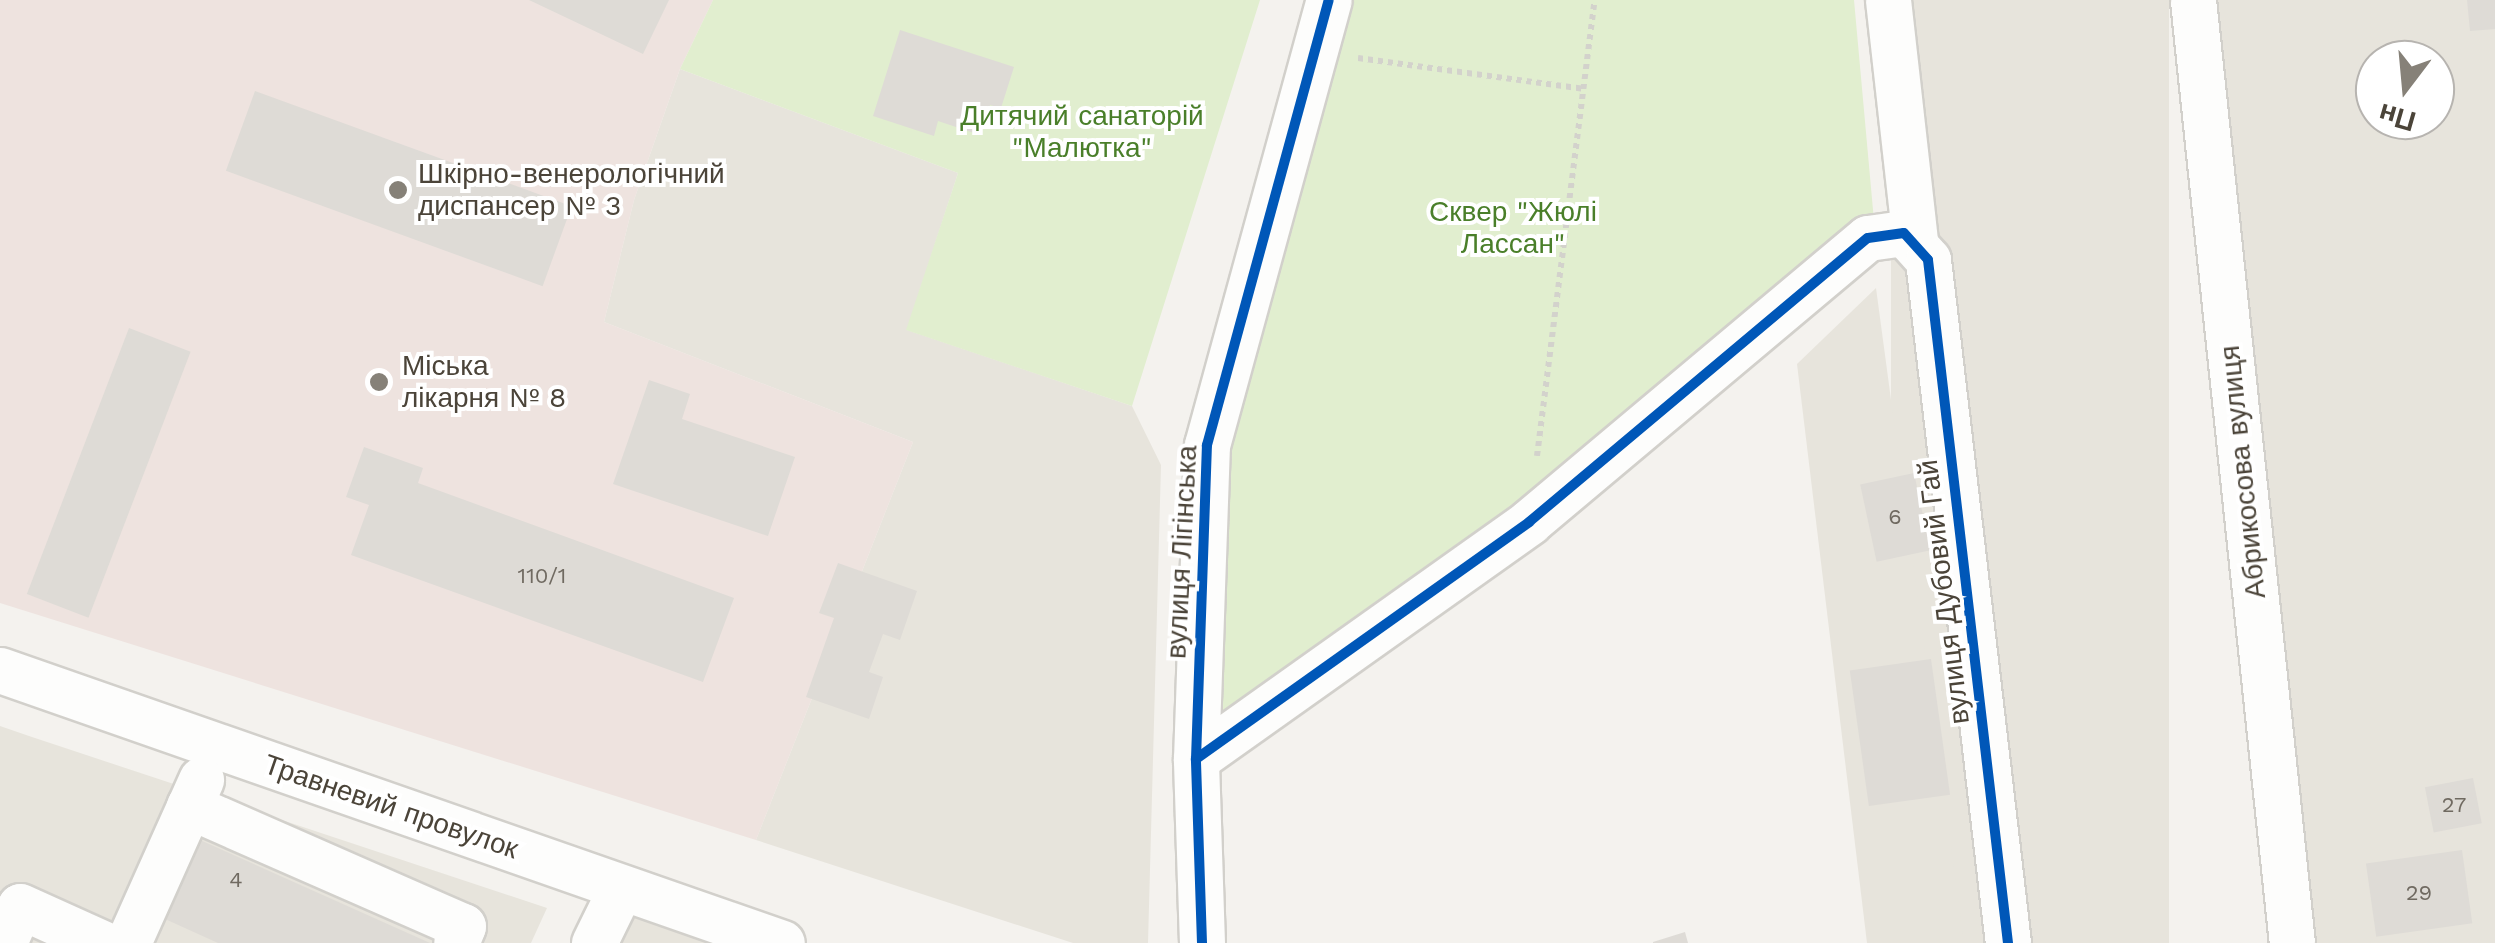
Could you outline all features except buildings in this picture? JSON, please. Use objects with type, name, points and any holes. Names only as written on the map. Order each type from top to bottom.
[{"type":"street","name":"вулиця Лігінська","points":[[1202,943],[1196,759],[1207,444],[1329,0]]},
{"type":"street","name":"вулиця Дубовий Гай","points":[[1888,0],[1914,239],[1928,260],[2008,943]]},
{"type":"street","name":"Абрикосова вулиця","points":[[2193,0],[2292,943]]},
{"type":"street","points":[[1196,759],[1528,522],[1868,238],[1891,231],[1914,239]]},
{"type":"street","name":"Травневий провулок","points":[[0,670],[782,943]]},
{"type":"street","points":[[128,943],[216,746]]},
{"type":"street","points":[[189,806],[463,926],[456,943]]},
{"type":"street","points":[[594,943],[621,888]]},
{"type":"street","points":[[4,943],[20,906],[102,943]]},
{"type":"path","points":[[1528,522],[1596,0]]},
{"type":"path","points":[[1315,52],[1585,89]]},
{"type":"shaded area","name":"Міська лікарня № 8","points":[[0,0],[713,0],[680,69],[634,200],[604,322],[913,442],[756,840],[0,603]]},
{"type":"shaded area","points":[[1891,0],[2169,0],[2169,943],[1891,943]]},
{"type":"shaded area","points":[[2210,0],[2495,0],[2495,943],[2310,943]]},
{"type":"shaded area","points":[[680,69],[958,173],[907,330],[1132,406],[1161,465],[1148,943],[1073,943],[756,840],[913,442],[604,322],[634,200]]},
{"type":"shaded area","points":[[1876,288],[1964,943],[1867,943],[1797,364]]},
{"type":"shaded area","points":[[0,726],[547,908],[531,943],[0,943]]},
{"type":"shaded area","points":[[635,899],[758,943],[614,943]]},
{"type":"green space","name":"Дитячий санаторій \"Малютка\"","points":[[713,0],[1260,0],[1132,406],[906,330],[958,173],[680,69]]},
{"type":"green space","name":"Сквер \"Жюлі Лассан\"","points":[[1341,0],[1854,0],[1875,232],[1205,758],[1216,446]]},
{"type":"cycle path","points":[[1202,943],[1196,759],[1207,445],[1329,0]]},
{"type":"cycle path","points":[[1196,759],[1529,522],[1868,238],[1904,233],[1928,260],[2008,943]]},
{"type":"place","name":"Шкірно-венерологічний диспансер № 3","points":[[398,190]]},
{"type":"place","name":"Міська лікарня № 8","points":[[379,382]]}]
